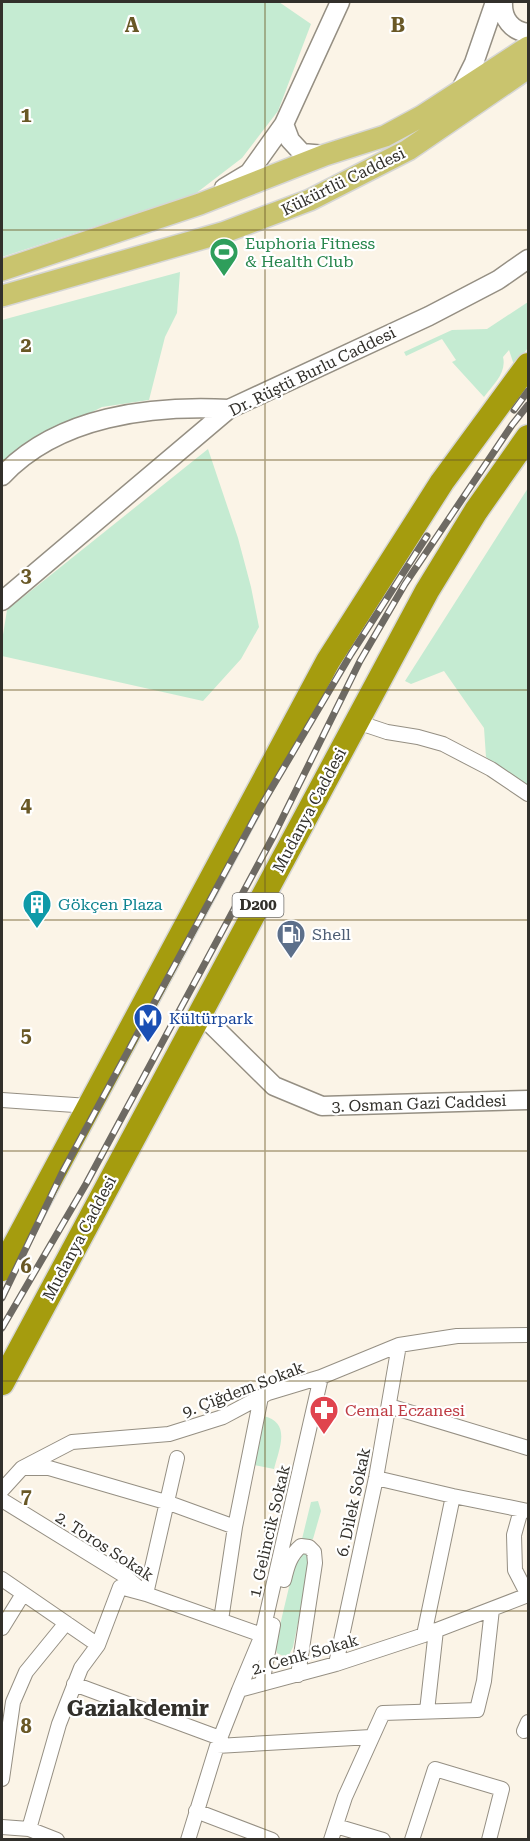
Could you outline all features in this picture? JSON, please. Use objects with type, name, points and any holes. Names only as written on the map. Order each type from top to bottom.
[{"type":"highway","points":[[2,1269],[328,661],[442,482],[528,365]]},
{"type":"highway","name":"Mudanya Caddesi","points":[[2,1383],[199,1012],[427,591],[476,511],[528,436]]},
{"type":"main road","name":"Kükürtlü Caddesi","points":[[2,270],[200,204],[325,155],[385,136],[459,93],[528,47]]},
{"type":"main road","name":"Kükürtlü Caddesi","points":[[2,296],[225,232],[310,201],[408,150],[528,68]]},
{"type":"street","points":[[200,204],[249,172],[284,124],[339,2]]},
{"type":"street","points":[[459,93],[474,63],[495,2]]},
{"type":"street","points":[[502,2],[507,21],[515,29],[528,33]]},
{"type":"street","points":[[284,124],[290,140],[302,153],[325,155]]},
{"type":"street","name":"Dr. Rüştü Burlu Caddesi","points":[[2,601],[229,410],[429,316],[498,280],[528,260]]},
{"type":"street","points":[[2,476],[33,451],[70,430],[118,415],[192,407],[229,410]]},
{"type":"street","points":[[357,722],[387,732],[443,744],[491,769],[528,794]]},
{"type":"street","name":"3. Osman Gazi Caddesi","points":[[199,1012],[274,1086],[322,1106],[528,1100]]},
{"type":"street","points":[[2,1100],[89,1106]]},
{"type":"street","name":"9. Çiğdem Sokak","points":[[2,1490],[22,1468],[72,1442],[169,1434],[223,1417],[261,1397],[321,1377],[399,1345],[457,1336],[528,1335]]},
{"type":"street","name":"6. Dilek Sokak","points":[[336,1664],[376,1478],[399,1345]]},
{"type":"street","name":"1. Gelincik Sokak","points":[[239,1690],[262,1635],[321,1377]]},
{"type":"street","points":[[222,1620],[235,1527],[261,1397]]},
{"type":"street","points":[[389,1406],[528,1448]]},
{"type":"street","points":[[29,1829],[59,1724],[74,1684],[81,1668],[98,1645],[120,1587],[146,1594],[169,1503],[177,1458]]},
{"type":"street","points":[[22,1468],[49,1468],[169,1503],[235,1527]]},
{"type":"street","points":[[376,1478],[525,1511],[514,1535],[515,1570],[528,1595]]},
{"type":"street","points":[[427,1711],[430,1633],[453,1496]]},
{"type":"street","name":"2. Toros Sokak","points":[[2,1500],[125,1576],[146,1594],[262,1635]]},
{"type":"street","points":[[262,1684],[288,1564],[295,1551],[301,1546],[309,1547],[314,1552],[315,1563],[298,1674]]},
{"type":"street","points":[[2,1579],[98,1645]]},
{"type":"street","points":[[2,1628],[23,1594]]},
{"type":"street","name":"2. Cenk Sokak","points":[[188,1839],[219,1742],[239,1690],[336,1664],[430,1633],[528,1595]]},
{"type":"street","points":[[383,1839],[333,1833],[345,1797],[371,1737],[383,1713],[477,1710],[484,1681],[492,1609]]},
{"type":"street","points":[[2,1779],[13,1702],[26,1672],[66,1623]]},
{"type":"street","points":[[74,1684],[219,1742],[371,1737]]},
{"type":"street","points":[[412,1839],[435,1769],[502,1789],[489,1839]]},
{"type":"street","points":[[196,1811],[272,1839]]},
{"type":"street","points":[[2,1827],[29,1829],[57,1839]]},
{"type":"green space","points":[[2,2],[279,2],[311,24],[278,111],[242,158],[195,194],[2,257]]},
{"type":"green space","points":[[180,272],[177,313],[165,337],[149,400],[102,407],[33,442],[2,462],[2,320]]},
{"type":"green space","points":[[528,302],[528,348],[514,365],[509,350],[503,357],[501,374],[484,397],[452,362],[456,360],[442,339],[406,356],[404,352],[452,330],[487,329]]},
{"type":"green space","points":[[208,449],[238,538],[259,627],[241,659],[203,701],[2,656],[7,610]]},
{"type":"green space","points":[[528,488],[528,785],[503,771],[486,757],[484,728],[444,671],[411,684],[405,681]]},
{"type":"green space","points":[[263,1416],[272,1419],[281,1430],[274,1469],[249,1464]]},
{"type":"green space","points":[[318,1501],[321,1511],[313,1539],[307,1541],[302,1539],[311,1502]]},
{"type":"green space","points":[[305,1550],[311,1560],[293,1647],[289,1655],[283,1656],[277,1653],[275,1646],[295,1562]]},
{"type":"railway","points":[[514,410],[528,391]]},
{"type":"railway","points":[[2,1328],[86,1184],[274,835],[360,661],[405,584],[512,425],[528,405]]},
{"type":"railway","points":[[2,1298],[63,1171],[261,806],[351,654],[427,536]]},
{"type":"place","name":"Euphoria Fitness & Health Club","points":[[224,278]]},
{"type":"place","name":"Gökçen Plaza","points":[[37,930]]},
{"type":"place","name":"Shell","points":[[291,960]]},
{"type":"place","name":"Kültürpark","points":[[148,1044]]},
{"type":"place","name":"Cemal Eczanesi","points":[[324,1436]]},
{"type":"district","name":"Gaziakdemir","points":[[138,1708]]}]
